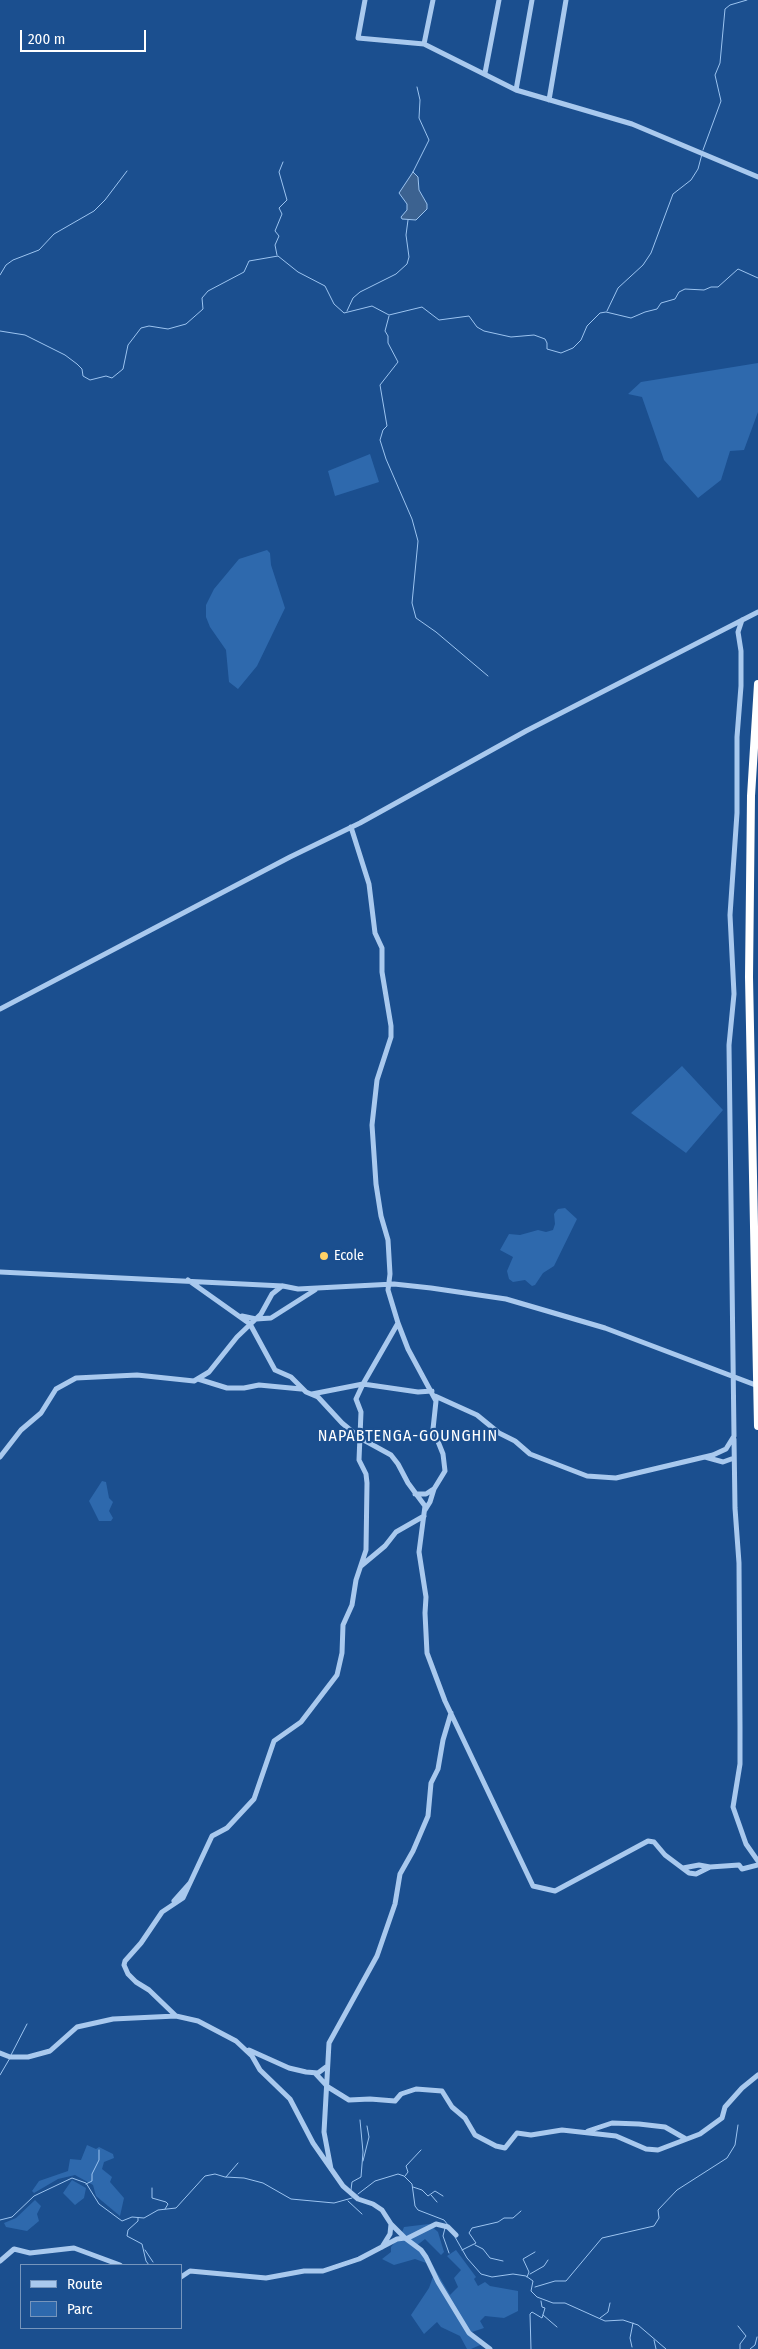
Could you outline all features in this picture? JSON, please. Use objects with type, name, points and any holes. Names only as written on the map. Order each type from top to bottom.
[{"type":"highway","points":[[758,684],[751,796],[749,977],[758,1426]]},
{"type":"street","points":[[365,0],[358,38],[424,44],[516,90],[632,124],[758,177]]},
{"type":"street","points":[[424,44],[433,0]]},
{"type":"street","points":[[485,73],[499,0]]},
{"type":"street","points":[[516,90],[532,0]]},
{"type":"street","points":[[549,100],[566,0]]},
{"type":"street","points":[[0,1009],[351,827],[526,731],[758,612]]},
{"type":"street","points":[[742,620],[738,632],[741,651],[741,677],[737,737],[737,813],[730,915],[734,994],[729,1045],[734,1458],[739,1563],[740,1727],[740,1764],[733,1807],[746,1844],[758,1861]]},
{"type":"street","points":[[351,827],[370,884],[375,933],[382,948],[382,972],[391,1026],[391,1036],[377,1080],[372,1125],[376,1184],[381,1216],[388,1240],[390,1274],[388,1290],[408,1348],[433,1394],[433,1429],[446,1466],[444,1474],[434,1489],[425,1510],[419,1552],[426,1597],[426,1647],[451,1713],[533,1886],[555,1892],[648,1841],[654,1842],[689,1873],[696,1874],[710,1867]]},
{"type":"street","points":[[0,1272],[188,1280],[283,1286],[298,1289],[389,1284],[506,1299],[605,1328],[758,1386]]},
{"type":"street","points":[[188,1280],[251,1325],[275,1370],[291,1377],[302,1389],[312,1394],[360,1438],[391,1455],[425,1510]]},
{"type":"street","points":[[0,1457],[21,1430],[41,1413],[56,1389],[76,1378],[114,1375],[149,1376],[194,1381],[198,1379],[212,1369],[237,1337],[256,1319],[272,1294],[283,1286]]},
{"type":"street","points":[[240,1316],[256,1319],[271,1318],[316,1289]]},
{"type":"street","points":[[176,2016],[149,1990],[136,1982],[124,1964],[162,1912],[184,1898],[212,1836],[228,1828],[254,1799],[274,1741],[301,1722],[337,1675],[342,1654],[343,1625],[352,1605],[366,1550],[367,1483],[366,1474],[359,1460],[361,1412],[356,1399],[398,1323]]},
{"type":"street","points":[[198,1379],[227,1388],[244,1388],[259,1385],[302,1389]]},
{"type":"street","points":[[312,1394],[363,1384],[433,1394],[477,1415],[499,1432],[515,1441],[530,1454],[582,1475],[616,1478],[705,1457],[726,1449],[734,1436]]},
{"type":"street","points":[[705,1457],[723,1462],[734,1458]]},
{"type":"street","points":[[415,1494],[426,1494],[434,1489]]},
{"type":"street","points":[[361,1567],[385,1546],[396,1532],[424,1516]]},
{"type":"street","points":[[330,2169],[324,2132],[328,2087],[326,2066],[331,2036],[376,1956],[395,1904],[400,1874],[413,1851],[428,1816],[431,1783],[438,1769],[443,1740],[451,1713]]},
{"type":"street","points":[[683,1868],[699,1865],[710,1867],[739,1865],[742,1869],[758,1865]]},
{"type":"street","points":[[0,2054],[10,2057],[28,2057],[50,2051],[65,2040],[77,2027],[113,2019],[176,2016],[198,2022],[236,2041],[255,2054],[289,2068],[315,2073],[321,2072],[326,2066]]},
{"type":"street","points":[[236,2041],[252,2056],[268,2078],[290,2099],[313,2143],[330,2169],[352,2194],[382,2210],[390,2224],[426,2257],[438,2282],[469,2333],[490,2349]]},
{"type":"street","points":[[315,2073],[328,2087],[346,2099],[353,2100],[395,2101],[401,2094],[416,2089],[442,2091],[452,2107],[465,2118],[475,2135],[505,2148],[517,2133],[531,2134],[562,2130],[616,2136],[652,2150],[658,2150],[700,2134],[722,2118],[725,2107],[742,2088],[758,2075]]},
{"type":"street","points":[[585,2132],[612,2122],[665,2127],[686,2139]]},
{"type":"street","points":[[381,2248],[388,2239],[390,2224]]},
{"type":"street","points":[[182,2276],[190,2271],[266,2278],[304,2271],[323,2271],[352,2262],[400,2238],[405,2239],[436,2224],[443,2224],[456,2235]]},
{"type":"street","points":[[0,2261],[14,2249],[30,2253],[74,2248],[117,2264]]},
{"type":"green space","points":[[758,363],[758,412],[744,450],[730,451],[721,480],[698,498],[664,460],[642,397],[628,394],[641,382]]},
{"type":"green space","points":[[370,454],[379,482],[335,496],[328,471]]},
{"type":"green space","points":[[267,550],[270,553],[271,565],[285,608],[257,666],[238,689],[229,682],[226,650],[210,627],[206,617],[206,605],[214,589],[239,559]]},
{"type":"green space","points":[[682,1066],[723,1110],[686,1153],[631,1113]]},
{"type":"green space","points":[[565,1208],[577,1219],[554,1266],[543,1273],[535,1285],[532,1286],[525,1280],[513,1282],[509,1279],[507,1271],[513,1257],[500,1250],[509,1234],[520,1235],[538,1230],[546,1232],[553,1230],[555,1224],[554,1214],[558,1209]]},
{"type":"green space","points":[[102,1481],[106,1482],[109,1498],[113,1502],[109,1511],[113,1518],[111,1521],[99,1521],[89,1501]]},
{"type":"green space","points":[[87,2145],[96,2149],[99,2147],[113,2154],[114,2158],[104,2162],[102,2169],[112,2177],[110,2182],[124,2198],[120,2216],[96,2196],[93,2185],[75,2175],[58,2179],[34,2193],[32,2191],[39,2181],[68,2171],[70,2159],[81,2160]]},
{"type":"green space","points":[[72,2180],[86,2188],[84,2198],[75,2205],[63,2193]]},
{"type":"green space","points":[[35,2200],[41,2206],[37,2214],[39,2221],[27,2231],[6,2227],[4,2223],[16,2218]]},
{"type":"green space","points":[[429,2224],[438,2232],[444,2252],[441,2255],[425,2239],[416,2246],[429,2259],[450,2295],[458,2287],[454,2278],[461,2270],[447,2256],[456,2250],[476,2277],[474,2279],[478,2286],[485,2282],[490,2286],[518,2291],[518,2311],[504,2318],[485,2316],[480,2321],[484,2328],[469,2333],[485,2343],[471,2349],[467,2349],[460,2336],[441,2327],[437,2322],[424,2334],[411,2315],[429,2288],[434,2274],[429,2264],[415,2259],[394,2265],[382,2259],[391,2252],[391,2247],[401,2235],[404,2227]]},
{"type":"shaded area","points":[[413,172],[418,177],[419,190],[427,204],[427,209],[416,220],[402,219],[401,217],[407,210],[407,204],[399,193]]},
{"type":"waterway","points":[[703,150],[721,101],[715,75],[720,63],[725,9],[730,5],[747,0]]},
{"type":"waterway","points":[[413,172],[429,140],[419,118],[420,100],[417,87]]},
{"type":"waterway","points":[[607,311],[618,288],[643,265],[651,253],[673,194],[691,180],[698,169],[702,154]]},
{"type":"waterway","points":[[277,255],[275,245],[279,236],[275,231],[282,214],[279,208],[287,200],[279,172],[283,162]]},
{"type":"waterway","points":[[0,275],[6,265],[13,260],[39,250],[54,234],[94,211],[127,171]]},
{"type":"waterway","points":[[347,311],[353,298],[360,292],[396,274],[407,264],[409,257],[406,235],[408,220]]},
{"type":"waterway","points":[[0,331],[25,335],[65,355],[77,364],[82,369],[83,376],[90,380],[106,376],[112,378],[123,369],[128,345],[141,328],[149,326],[168,329],[186,324],[203,309],[202,298],[208,291],[244,272],[249,261],[278,256],[298,272],[325,286],[334,304],[344,313],[372,306],[389,315],[422,307],[439,320],[469,316],[477,327],[484,331],[511,337],[534,335],[545,339],[547,349],[561,353],[573,348],[581,340],[587,326],[600,313],[606,312],[631,318],[657,309],[661,303],[675,299],[679,292],[685,289],[704,290],[718,287],[738,269],[758,278]]},
{"type":"waterway","points":[[389,316],[385,331],[388,336],[388,343],[398,362],[380,385],[387,426],[383,430],[380,440],[386,459],[412,519],[418,541],[412,603],[416,618],[436,632],[488,676]]},
{"type":"waterway","points":[[11,2055],[27,2024]]},
{"type":"waterway","points":[[0,2075],[10,2058]]},
{"type":"waterway","points":[[351,2190],[352,2182],[361,2177],[363,2152],[360,2120]]},
{"type":"waterway","points":[[535,2287],[555,2281],[566,2281],[602,2238],[654,2226],[659,2218],[658,2210],[677,2190],[727,2158],[735,2145],[738,2125]]},
{"type":"waterway","points":[[363,2161],[369,2137],[367,2126]]},
{"type":"waterway","points":[[86,2184],[92,2181],[92,2174],[99,2160],[99,2150]]},
{"type":"waterway","points":[[405,2176],[408,2172],[406,2166],[421,2150]]},
{"type":"waterway","points":[[226,2177],[238,2163]]},
{"type":"waterway","points":[[0,2220],[12,2217],[34,2196],[72,2178],[86,2183],[99,2204],[122,2221],[132,2217],[144,2218],[158,2210],[176,2208],[205,2176],[215,2174],[263,2183],[291,2199],[334,2203],[352,2198]]},
{"type":"waterway","points":[[358,2194],[375,2181],[398,2174],[404,2176],[412,2184],[415,2206],[418,2210],[444,2220],[448,2225]]},
{"type":"waterway","points":[[413,2187],[422,2190],[428,2196],[435,2191],[443,2196]]},
{"type":"waterway","points":[[152,2188],[152,2198],[166,2202],[168,2204],[165,2209]]},
{"type":"waterway","points":[[431,2195],[437,2202]]},
{"type":"waterway","points":[[348,2201],[362,2214]]},
{"type":"waterway","points":[[462,2250],[476,2243],[469,2233],[472,2228],[498,2222],[504,2218],[513,2218],[521,2211]]},
{"type":"waterway","points":[[138,2218],[138,2221],[128,2230],[127,2236],[142,2244],[148,2264]]},
{"type":"waterway","points":[[445,2228],[443,2236],[449,2253]]},
{"type":"waterway","points":[[455,2237],[467,2258],[481,2274],[492,2277],[513,2274],[526,2276],[533,2281],[531,2291],[537,2297],[553,2303],[565,2303],[605,2321],[623,2320],[638,2325],[666,2349]]},
{"type":"waterway","points":[[475,2245],[483,2249],[490,2258],[503,2261]]},
{"type":"waterway","points":[[145,2250],[153,2262]]},
{"type":"waterway","points":[[527,2277],[529,2272],[523,2259],[535,2252]]},
{"type":"waterway","points":[[530,2274],[544,2266],[548,2260]]},
{"type":"waterway","points":[[531,2349],[530,2314],[532,2312],[542,2318],[545,2308],[542,2307],[541,2301]]},
{"type":"waterway","points":[[600,2318],[608,2312],[610,2303]]},
{"type":"waterway","points":[[543,2315],[557,2327]]},
{"type":"waterway","points":[[632,2347],[630,2338],[633,2323]]},
{"type":"waterway","points":[[738,2326],[746,2336],[740,2344],[740,2349]]},
{"type":"waterway","points":[[750,2349],[755,2345],[757,2337]]},
{"type":"waterway","points":[[654,2340],[656,2349]]},
{"type":"place","name":"Ecole","points":[[324,1256]]},
{"type":"district","name":"NAPABTENGA-GOUNGHIN","points":[[408,1437]]}]
